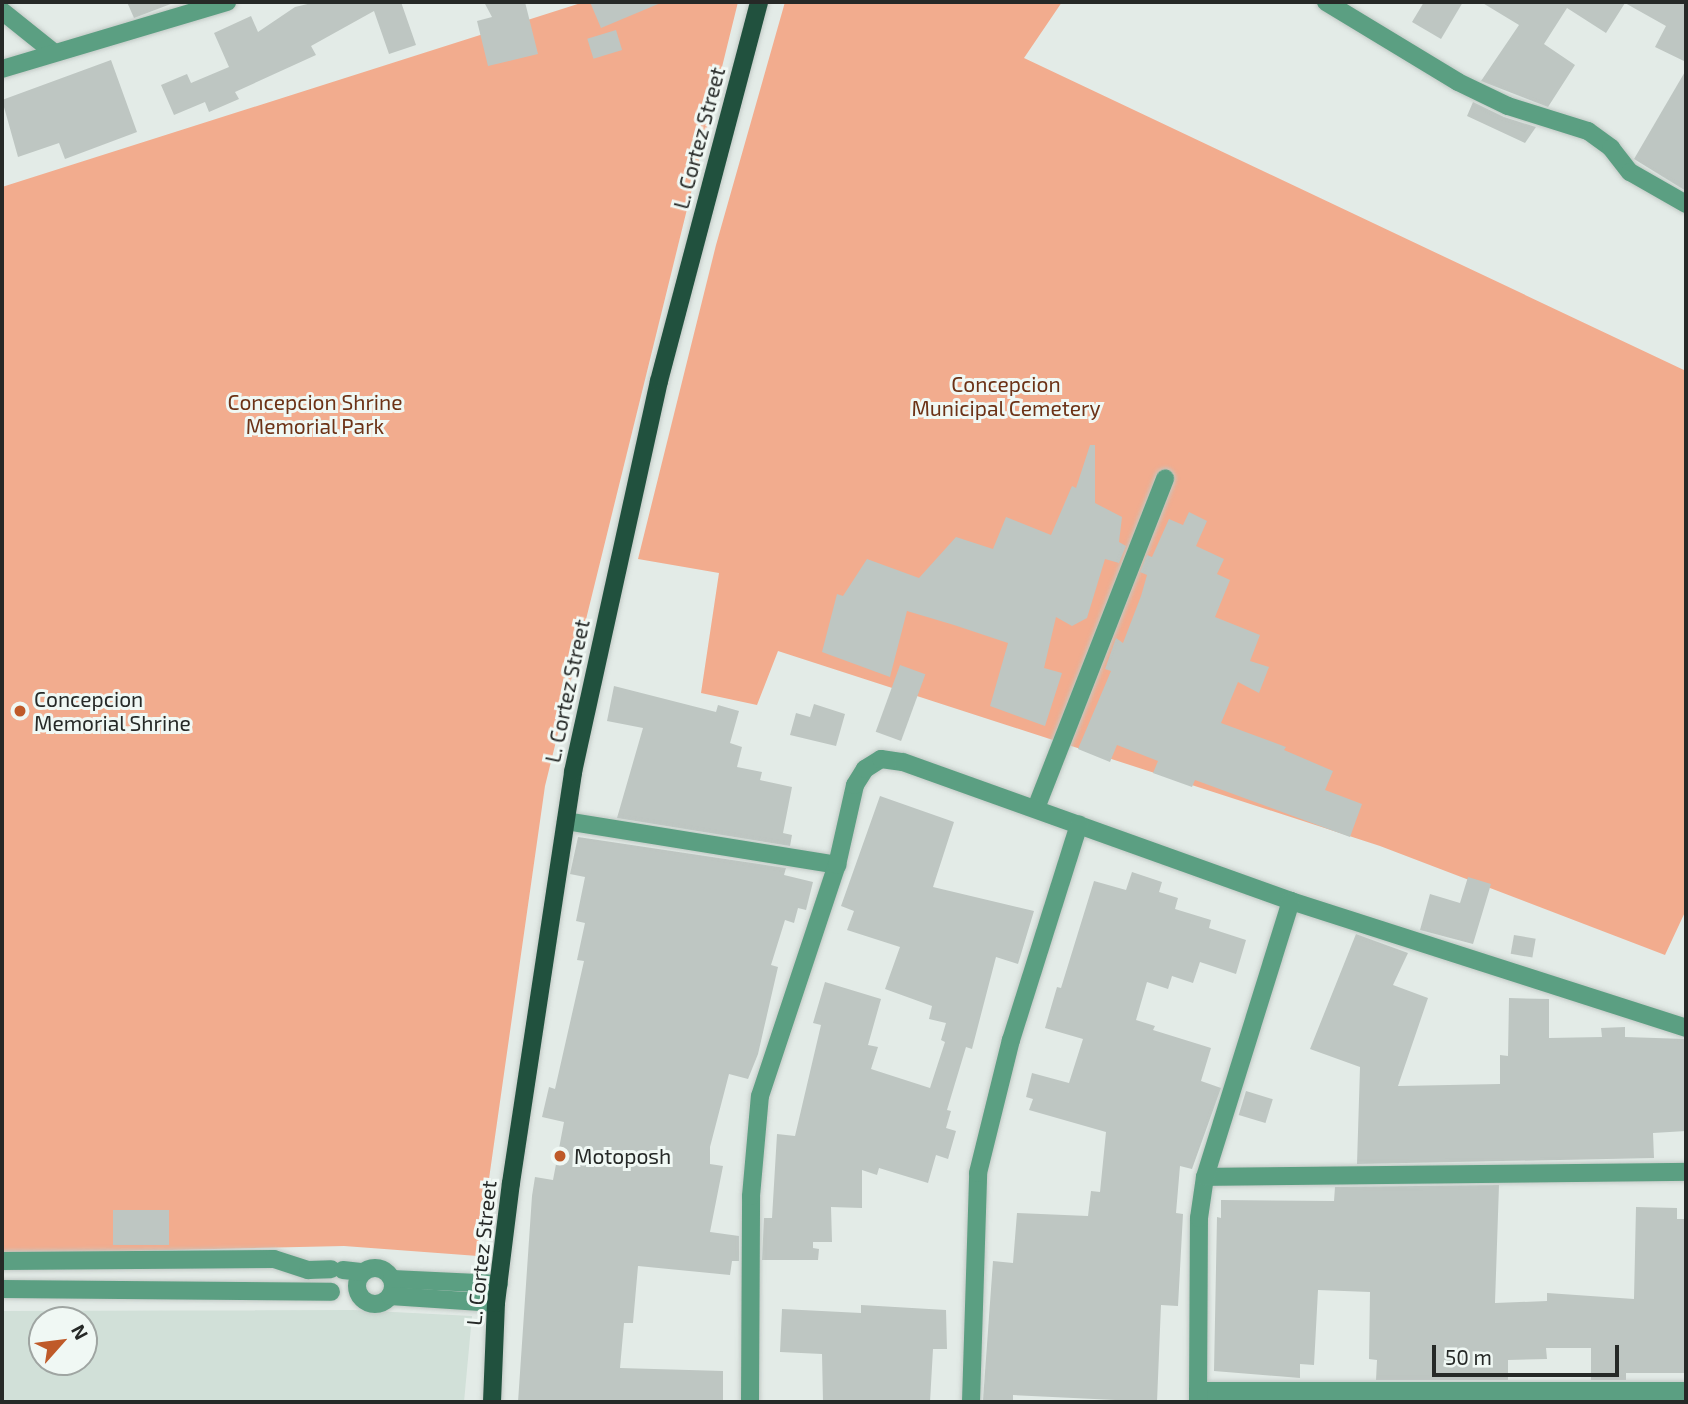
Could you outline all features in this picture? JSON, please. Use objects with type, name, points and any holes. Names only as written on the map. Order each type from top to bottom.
[{"type":"main road","name":"L. Cortez Street","points":[[492,1402],[496,1303],[566,821],[615,569],[659,381],[759,2]]},
{"type":"street","points":[[2,69],[52,51],[227,2]]},
{"type":"street","points":[[1326,2],[1458,82],[1508,106],[1588,131],[1611,148],[1630,172],[1686,204]]},
{"type":"street","points":[[2,11],[52,51]]},
{"type":"street","points":[[1036,808],[1166,478]]},
{"type":"street","points":[[750,1402],[757,1118],[773,1047],[837,865],[855,785],[865,769],[881,759],[903,762],[1036,808],[1291,901],[1686,1028]]},
{"type":"street","points":[[566,821],[837,865]]},
{"type":"street","points":[[971,1402],[978,1173],[1011,1040],[1079,824]]},
{"type":"street","points":[[1291,901],[1205,1177],[1199,1218],[1198,1396],[1686,1391]]},
{"type":"street","points":[[1205,1177],[1686,1172]]},
{"type":"street","points":[[2,1261],[274,1259],[308,1270],[384,1270],[391,1287]]},
{"type":"street","points":[[344,1292],[363,1272]]},
{"type":"street","points":[[2,1289],[344,1292],[373,1304],[391,1287],[499,1284]]},
{"type":"street","points":[[391,1287],[496,1303]]},
{"type":"shaded area","points":[[353,1310],[472,1316],[464,1402],[2,1402],[2,1311],[28,1311],[28,1376],[98,1376],[98,1311]]},
{"type":"green space","name":"Concepcion Shrine Memorial Park","points":[[584,2],[738,2],[545,786],[478,1256],[344,1246],[2,1254],[2,187]]},
{"type":"green space","name":"Concepcion Municipal Cemetery","points":[[785,2],[1062,2],[1024,58],[1686,371],[1686,910],[1665,955],[1380,846],[778,651],[757,705],[701,693],[719,573],[638,559],[716,245]]},
{"type":"building","points":[[127,2],[176,2],[134,18]]},
{"type":"building","points":[[316,2],[401,2],[416,45],[389,54],[374,11],[311,46],[316,55],[235,92],[239,99],[209,112],[205,102],[174,115],[161,85],[187,74],[191,83],[229,67],[214,33],[251,16],[258,32],[295,7]]},
{"type":"building","points":[[484,2],[525,2],[538,54],[488,66],[477,21],[492,17]]},
{"type":"building","points":[[590,2],[663,2],[601,28]]},
{"type":"building","points":[[1424,2],[1463,2],[1441,39],[1412,22]]},
{"type":"building","points":[[1481,2],[1686,2],[1686,62],[1655,47],[1666,26],[1625,3],[1606,33],[1567,8],[1544,44],[1575,65],[1548,107],[1481,81],[1519,25]]},
{"type":"building","points":[[616,30],[622,50],[593,59],[587,39]]},
{"type":"building","points":[[111,60],[137,132],[65,159],[59,143],[18,157],[2,100]]},
{"type":"building","points":[[1686,70],[1686,191],[1634,159]]},
{"type":"building","points":[[1473,102],[1504,117],[1536,127],[1525,143],[1467,116]]},
{"type":"building","points":[[1090,445],[1095,445],[1095,503],[1122,517],[1119,542],[1126,546],[1119,563],[1105,559],[1087,618],[1072,626],[1056,617],[1044,668],[1062,673],[1045,726],[990,706],[1008,643],[954,625],[907,611],[890,677],[822,652],[837,594],[843,596],[867,559],[919,578],[956,537],[993,549],[1006,517],[1051,535],[1072,486],[1076,488]]},
{"type":"building","points":[[1189,512],[1207,521],[1196,546],[1224,559],[1217,574],[1230,580],[1215,617],[1260,635],[1250,661],[1269,667],[1259,693],[1238,682],[1221,723],[1286,747],[1284,750],[1333,771],[1325,790],[1362,804],[1350,837],[1195,780],[1192,787],[1153,773],[1158,761],[1117,745],[1110,762],[1078,749],[1111,671],[1105,669],[1116,638],[1123,643],[1141,596],[1147,575],[1140,572],[1147,555],[1152,557],[1169,519],[1183,525]]},
{"type":"building","points":[[900,665],[925,674],[901,741],[876,732]]},
{"type":"building","points":[[614,686],[716,712],[718,705],[739,711],[730,743],[742,747],[737,767],[762,772],[760,780],[792,787],[783,833],[792,835],[790,846],[617,818],[643,728],[607,721]]},
{"type":"building","points":[[814,704],[845,714],[836,746],[790,735],[796,713],[810,717]]},
{"type":"building","points":[[880,796],[954,822],[933,887],[1034,911],[1018,964],[996,957],[972,1049],[966,1047],[947,1110],[951,1111],[946,1128],[956,1131],[948,1159],[936,1155],[928,1183],[879,1168],[877,1175],[862,1170],[862,1208],[831,1207],[832,1242],[813,1242],[813,1248],[819,1249],[818,1260],[762,1260],[764,1218],[772,1218],[777,1134],[795,1136],[821,1025],[813,1023],[825,982],[881,999],[868,1045],[878,1047],[871,1069],[930,1088],[945,1042],[941,1040],[946,1023],[929,1019],[932,1006],[885,989],[900,947],[847,930],[854,911],[841,906]]},
{"type":"building","points":[[578,837],[786,868],[784,875],[813,882],[806,910],[798,908],[794,923],[785,920],[771,965],[778,967],[758,1054],[748,1079],[729,1074],[710,1147],[710,1164],[723,1166],[710,1232],[739,1236],[739,1261],[732,1261],[730,1275],[638,1266],[633,1323],[624,1323],[620,1368],[723,1371],[723,1402],[518,1402],[535,1177],[553,1180],[564,1122],[542,1117],[549,1087],[555,1089],[584,961],[577,960],[585,923],[576,921],[585,877],[570,874]]},
{"type":"building","points":[[1132,872],[1162,882],[1159,892],[1178,898],[1175,909],[1211,920],[1209,928],[1246,940],[1236,974],[1200,962],[1193,983],[1172,976],[1168,989],[1147,982],[1136,1020],[1155,1026],[1153,1030],[1211,1048],[1201,1081],[1221,1088],[1192,1169],[1180,1166],[1176,1213],[1183,1214],[1178,1306],[1161,1305],[1157,1402],[1013,1395],[1013,1401],[983,1400],[993,1261],[1013,1263],[1017,1213],[1088,1216],[1091,1191],[1100,1192],[1106,1132],[1029,1110],[1033,1099],[1026,1097],[1032,1073],[1069,1083],[1083,1039],[1045,1028],[1057,987],[1061,988],[1094,881],[1126,890]]},
{"type":"building","points":[[1468,877],[1491,884],[1473,944],[1420,930],[1430,894],[1460,903]]},
{"type":"building","points":[[1356,934],[1408,953],[1393,985],[1428,998],[1398,1086],[1500,1084],[1500,1055],[1508,1056],[1509,998],[1549,999],[1549,1038],[1602,1037],[1601,1028],[1625,1027],[1625,1037],[1686,1039],[1686,1131],[1653,1133],[1654,1158],[1357,1164],[1360,1067],[1310,1049]]},
{"type":"building","points":[[1514,935],[1536,939],[1532,958],[1511,954]]},
{"type":"building","points":[[1246,1091],[1273,1099],[1265,1123],[1239,1115]]},
{"type":"building","points":[[1499,1185],[1495,1303],[1547,1301],[1547,1293],[1634,1299],[1636,1207],[1677,1208],[1677,1219],[1686,1219],[1685,1373],[1626,1373],[1626,1380],[1591,1380],[1591,1348],[1546,1348],[1547,1359],[1508,1360],[1508,1380],[1376,1380],[1377,1360],[1369,1359],[1370,1292],[1318,1290],[1314,1365],[1300,1364],[1300,1378],[1214,1371],[1217,1217],[1221,1218],[1221,1200],[1334,1201],[1335,1187]]},
{"type":"building","points":[[113,1210],[169,1210],[169,1245],[113,1245]]},
{"type":"building","points":[[861,1305],[946,1310],[947,1349],[933,1349],[930,1402],[823,1402],[822,1354],[780,1352],[782,1309],[861,1313]]},
{"type":"place","name":"Concepcion Memorial Shrine","points":[[20,711]]},
{"type":"place","name":"Motoposh","points":[[560,1156]]}]
